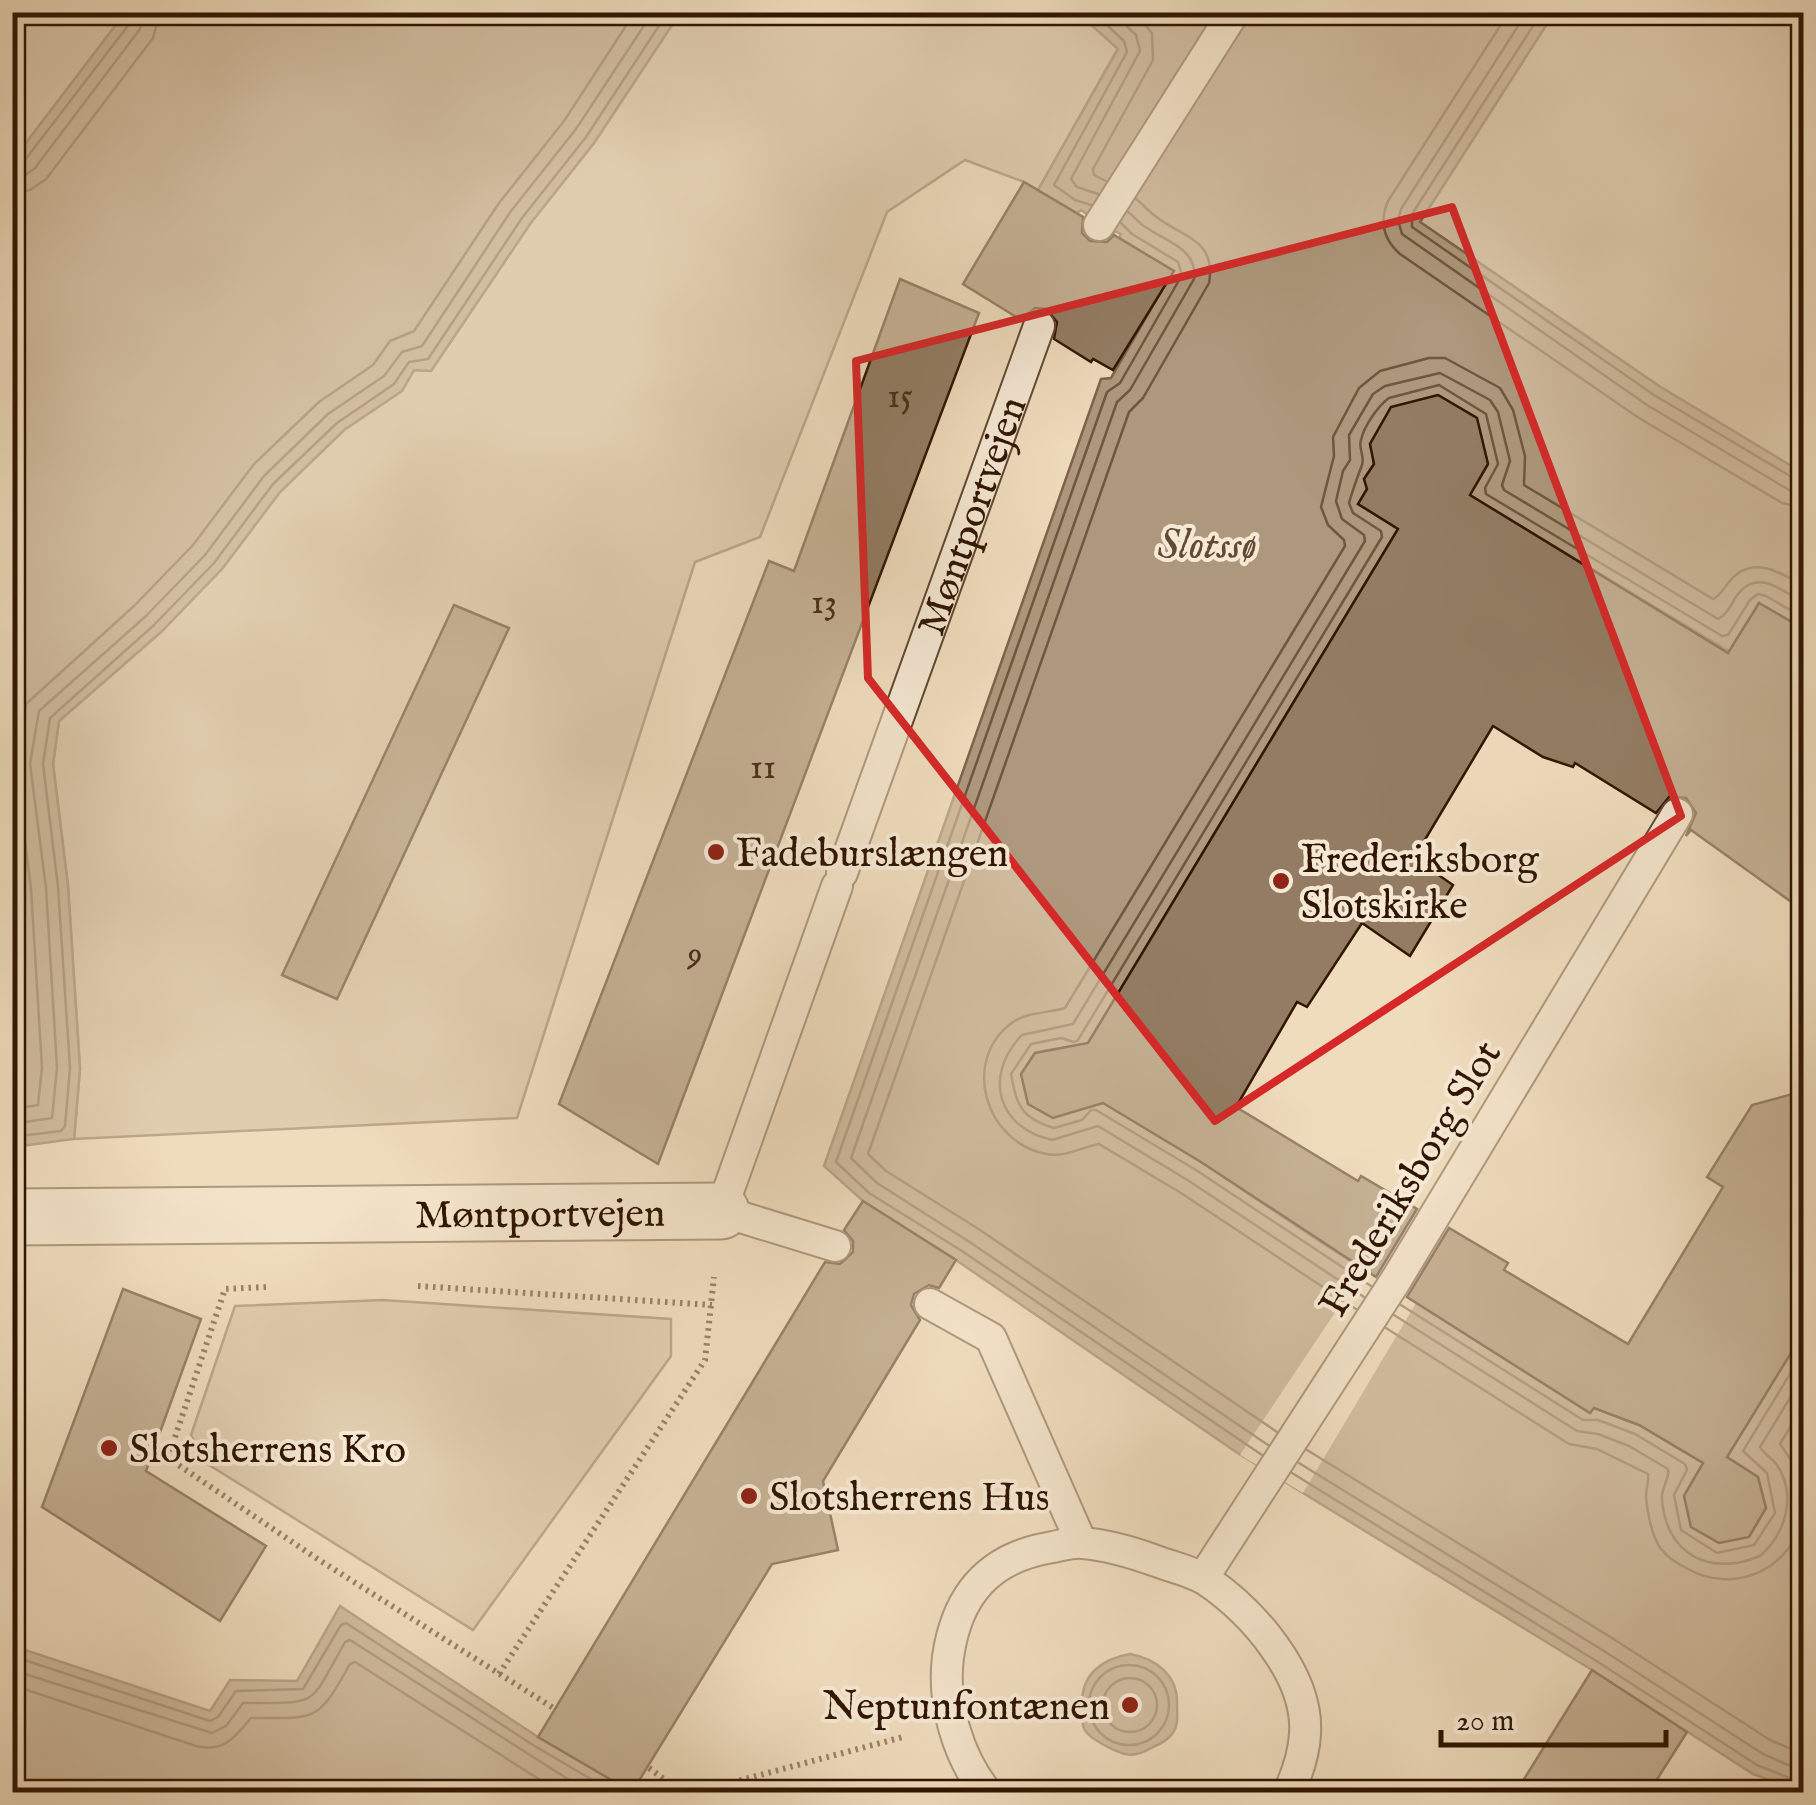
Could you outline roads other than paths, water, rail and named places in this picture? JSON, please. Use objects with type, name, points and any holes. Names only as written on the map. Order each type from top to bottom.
[{"type":"street","name":"Møntportvejen","points":[[12,1217],[722,1211]]},
{"type":"lane","points":[[1099,226],[1234,12]]},
{"type":"lane","name":"Møntportvejen","points":[[722,1211],[1039,326]]},
{"type":"lane","name":"Frederiksborg Slot","points":[[1203,1578],[1396,1280],[1677,814]]},
{"type":"lane","points":[[722,1211],[835,1246]]},
{"type":"lane","points":[[930,1304],[991,1338],[1081,1542]]},
{"type":"lane","points":[[986,1792],[967,1763],[952,1724],[947,1668],[952,1625],[969,1595],[997,1565],[1034,1550],[1081,1542],[1138,1555],[1203,1578],[1244,1611],[1277,1652],[1298,1689],[1306,1732],[1298,1772],[1289,1792]]},
{"type":"water","points":[[125,13],[680,13],[594,143],[530,224],[431,371],[414,370],[402,391],[344,430],[280,492],[222,569],[161,632],[59,721],[53,764],[68,886],[80,1069],[74,1139],[13,1147],[13,160]]},
{"type":"water","name":"Slotssø","points":[[1078,13],[1554,13],[1420,222],[1659,386],[1803,473],[1803,629],[1730,652],[1469,495],[1488,464],[1476,417],[1438,395],[1391,407],[1370,444],[1374,464],[1364,479],[1367,489],[1358,504],[1398,529],[1080,1056],[1062,1048],[1035,1053],[1021,1074],[1028,1104],[1053,1118],[1089,1094],[1453,1325],[1594,1408],[1639,1425],[1703,1463],[1684,1496],[1691,1527],[1719,1543],[1749,1537],[1766,1508],[1758,1477],[1727,1457],[1803,1332],[1803,1792],[1753,1774],[1592,1670],[1236,1452],[863,1201],[824,1166],[1101,379],[1111,378],[1173,271],[1119,238],[1121,234],[1113,234],[1085,218],[1087,214],[1081,210],[1077,213],[1038,190],[1118,49]]},
{"type":"water","points":[[340,1606],[538,1737],[632,1792],[13,1792],[13,1646],[210,1711],[230,1680],[297,1681]]},
{"type":"water","name":"Neptunfontænen","points":[[1130,1654],[1149,1660],[1170,1677],[1176,1694],[1177,1723],[1166,1740],[1128,1755],[1086,1733],[1082,1703],[1090,1676],[1103,1664]]},
{"type":"place","name":"Fadeburslængen","points":[[716,852]]},
{"type":"place","name":"Frederiksborg Slotskirke","points":[[1281,881]]},
{"type":"place","name":"Slotsherrens Kro","points":[[109,1448]]},
{"type":"place","name":"Slotsherrens Hus","points":[[749,1496]]},
{"type":"place","name":"Neptunfontænen","points":[[1130,1705]]}]
